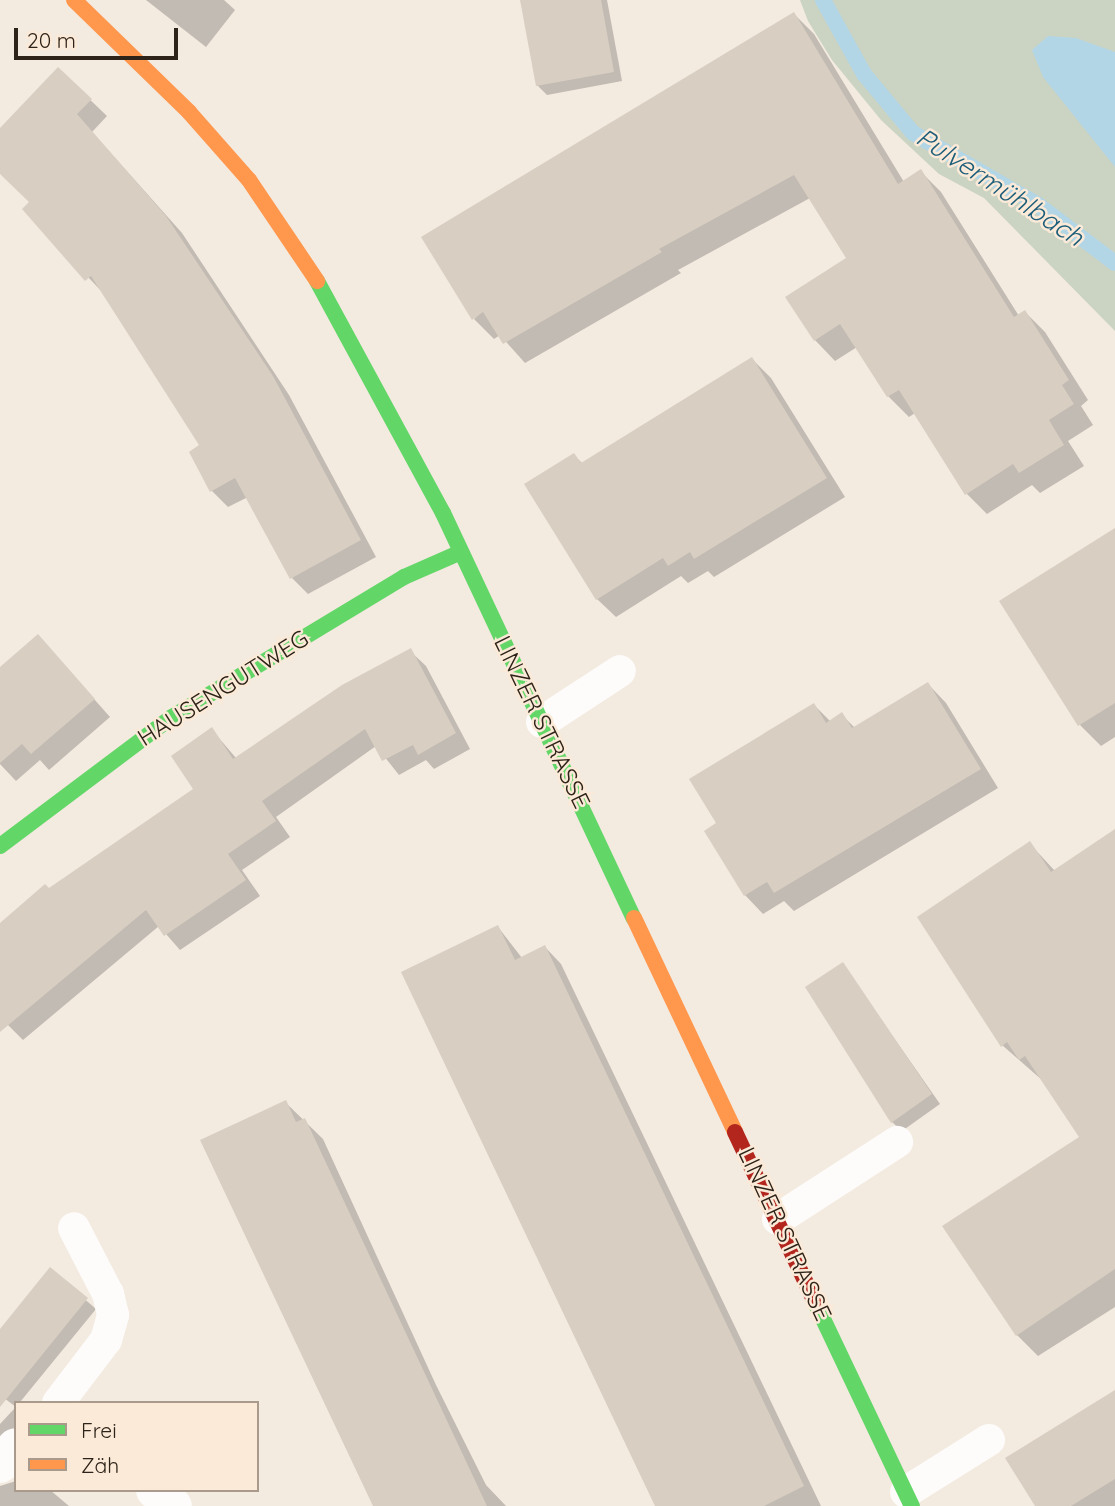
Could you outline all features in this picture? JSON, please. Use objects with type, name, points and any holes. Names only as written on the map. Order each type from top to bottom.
[{"type":"street","name":"LINZER STRASSE","points":[[74,0],[189,112],[249,180],[309,267],[372,376],[461,552],[909,1499]]},
{"type":"street","name":"HAUSENGUTWEG","points":[[0,846],[172,717],[392,584],[461,552]]},
{"type":"street","points":[[0,1464],[14,1449]]},
{"type":"street","points":[[157,1492],[173,1506]]},
{"type":"lane","points":[[542,722],[620,671]]},
{"type":"lane","points":[[778,1219],[897,1142]]},
{"type":"lane","points":[[60,1401],[106,1340],[113,1315],[108,1294],[74,1228]]},
{"type":"lane","points":[[909,1499],[989,1440]]},
{"type":"green space","points":[[800,0],[1115,0],[1115,331],[984,198],[939,174],[881,120],[832,60],[808,21]]},
{"type":"water","points":[[1048,36],[1076,38],[1115,52],[1115,167],[1043,77],[1032,50]]},
{"type":"building","points":[[520,0],[601,0],[614,72],[536,86]]},
{"type":"building","points":[[794,12],[898,184],[921,169],[1014,317],[1025,310],[1069,380],[1062,385],[1074,404],[1049,420],[1064,445],[1019,473],[1013,464],[965,495],[899,390],[887,397],[840,324],[814,341],[785,297],[846,258],[794,175],[659,249],[662,252],[503,344],[483,312],[472,320],[421,237]]},
{"type":"building","points":[[58,67],[92,99],[77,114],[166,216],[273,376],[361,540],[290,579],[235,478],[210,492],[189,452],[199,445],[91,276],[85,281],[22,209],[29,202],[0,174],[0,128]]},
{"type":"building","points":[[752,357],[827,478],[694,559],[690,552],[668,566],[663,558],[596,600],[524,484],[574,453],[581,463]]},
{"type":"building","points":[[1115,528],[1115,703],[1078,726],[999,601]]},
{"type":"building","points":[[38,634],[95,699],[31,754],[22,744],[0,763],[0,667]]},
{"type":"building","points":[[411,648],[456,733],[418,755],[413,745],[382,761],[365,729],[262,801],[276,821],[228,854],[246,880],[164,936],[146,910],[0,1032],[0,923],[45,884],[49,888],[193,789],[171,756],[212,727],[233,759],[342,685]]},
{"type":"building","points":[[928,682],[981,769],[774,893],[767,882],[744,896],[704,831],[716,823],[689,779],[814,703],[826,723],[842,712],[852,728]]},
{"type":"building","points":[[1115,829],[1115,1269],[1016,1336],[942,1226],[1079,1137],[1025,1056],[1019,1060],[1007,1042],[1001,1047],[917,917],[1030,841],[1051,872]]},
{"type":"building","points":[[498,925],[515,960],[545,945],[804,1486],[764,1506],[655,1506],[401,972]]},
{"type":"building","points":[[843,962],[932,1094],[891,1123],[805,987]]},
{"type":"building","points":[[286,1100],[296,1122],[305,1118],[487,1506],[373,1506],[200,1140]]},
{"type":"building","points":[[50,1267],[88,1298],[0,1407],[0,1329]]},
{"type":"building","points":[[1115,1390],[1115,1479],[1071,1506],[1035,1506],[1005,1458]]},
{"type":"waterway","name":"Pulvermühlbach","points":[[823,0],[864,74],[913,133],[1038,205],[1115,263]]},
{"type":"traffic: fast","points":[[317,281],[443,513],[634,918]]},
{"type":"traffic: fast","points":[[0,846],[172,717],[404,577],[461,552]]},
{"type":"traffic: fast","points":[[815,1302],[912,1506]]},
{"type":"traffic: slow","points":[[74,0],[189,112],[249,180],[317,281]]},
{"type":"traffic: slow","points":[[634,918],[735,1132]]},
{"type":"traffic: jam","points":[[735,1132],[815,1302]]}]
